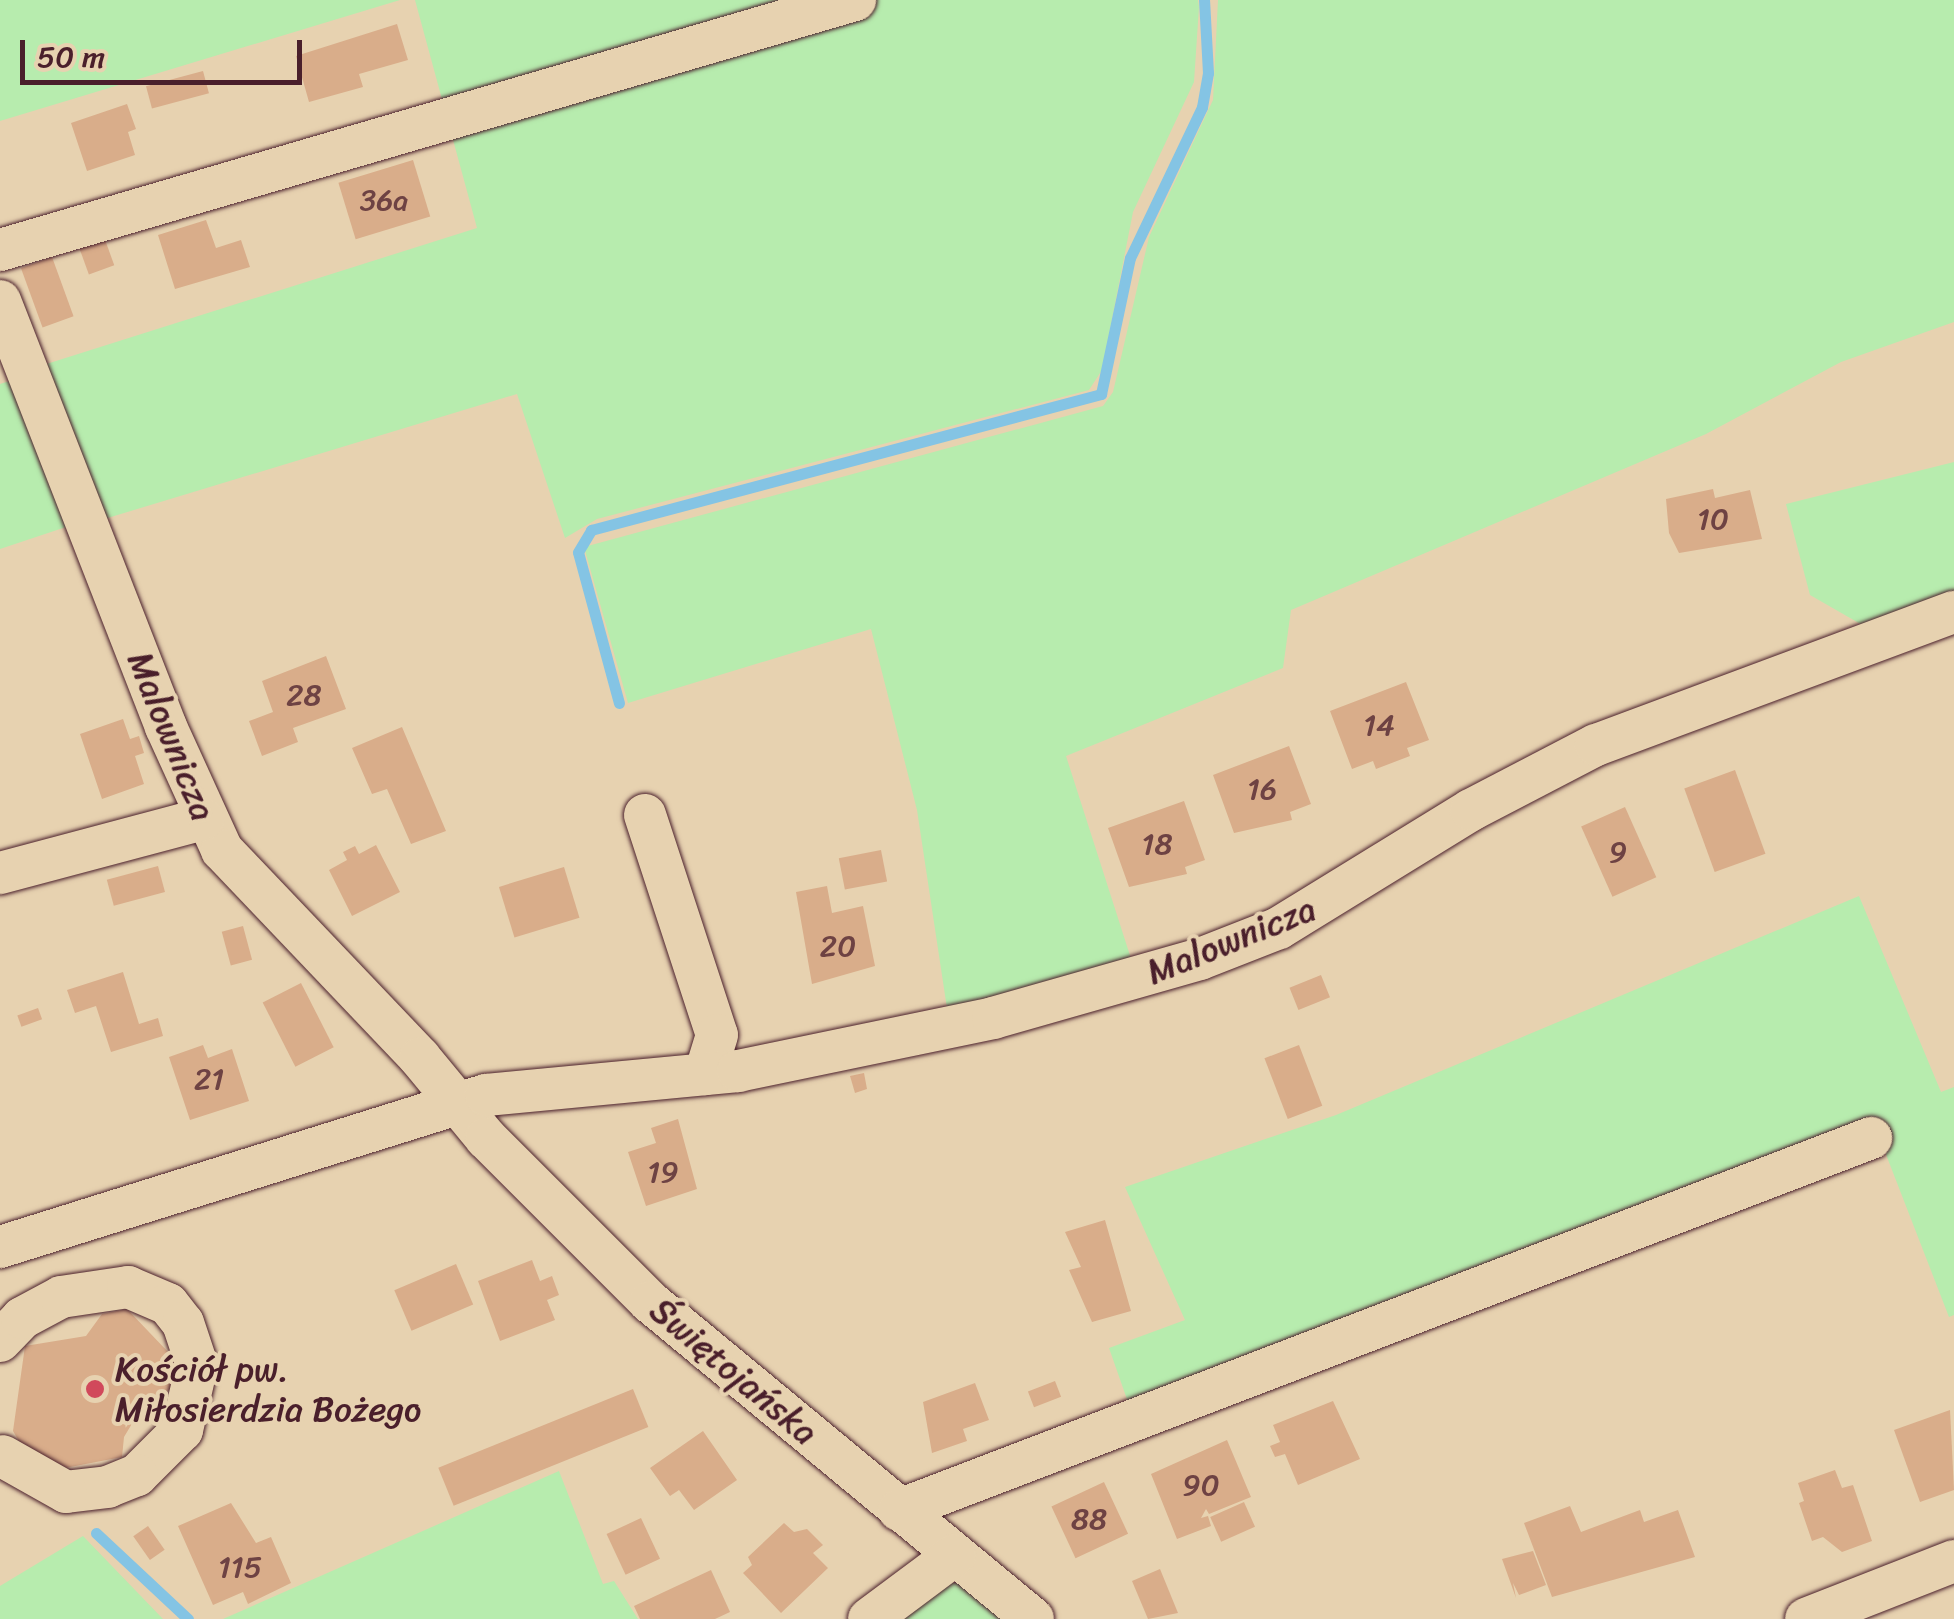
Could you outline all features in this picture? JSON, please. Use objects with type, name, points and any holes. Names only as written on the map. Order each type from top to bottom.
[{"type":"street","points":[[0,250],[855,0]]},
{"type":"street","name":"Malownicza","points":[[0,301],[204,819],[237,868],[420,1058],[454,1104]]},
{"type":"street","name":"Malownicza","points":[[0,1247],[454,1104],[536,1086],[705,1074],[994,1018],[1200,960],[1278,928],[1471,810],[1596,744],[1954,612]]},
{"type":"street","points":[[645,815],[717,1035],[705,1074]]},
{"type":"street","points":[[0,873],[204,819]]},
{"type":"street","name":"Świętojańska","points":[[454,1104],[650,1302],[1033,1619]]},
{"type":"street","points":[[900,1510],[1871,1138]]},
{"type":"street","points":[[0,1340],[22,1318],[62,1296],[128,1287],[168,1304],[183,1322],[197,1365],[196,1390],[182,1430],[137,1476],[108,1487],[66,1492],[1,1456]]},
{"type":"street","points":[[869,1619],[954,1555]]},
{"type":"street","points":[[1806,1619],[1954,1561]]},
{"type":"green space","points":[[0,0],[400,0],[0,121]]},
{"type":"green space","points":[[415,0],[1198,0],[1199,7],[1194,82],[1133,212],[1102,370],[1089,390],[597,519],[565,538],[517,394],[101,520],[37,367],[477,228]]},
{"type":"green space","points":[[1218,0],[1954,0],[1954,322],[1841,362],[1706,434],[1291,610],[1283,668],[1066,756],[1134,968],[948,1015],[917,810],[871,629],[628,703],[584,547],[1103,406],[1113,392],[1149,237],[1213,100]]},
{"type":"green space","points":[[16,379],[78,523],[0,549],[0,384]]},
{"type":"green space","points":[[1954,462],[1954,596],[1864,626],[1810,595],[1786,504]]},
{"type":"green space","points":[[1859,896],[1941,1092],[1954,1087],[1954,1315],[1949,1317],[1873,1121],[1129,1405],[1109,1348],[1185,1320],[1125,1187],[1336,1115]]},
{"type":"green space","points":[[559,1471],[603,1584],[614,1581],[638,1619],[223,1619]]},
{"type":"green space","points":[[83,1536],[163,1619],[0,1619],[0,1586]]},
{"type":"green space","points":[[962,1582],[1007,1619],[891,1619],[934,1585]]},
{"type":"building","points":[[397,24],[408,60],[359,74],[363,87],[309,102],[296,56]]},
{"type":"building","points":[[203,71],[209,93],[152,108],[146,86]]},
{"type":"building","points":[[127,104],[136,129],[128,132],[135,155],[87,171],[71,123]]},
{"type":"building","points":[[413,160],[430,216],[356,239],[338,183]]},
{"type":"building","points":[[206,220],[216,248],[241,240],[250,267],[175,289],[158,235]]},
{"type":"building","points":[[104,237],[114,265],[89,274],[79,246]]},
{"type":"building","points":[[52,257],[74,316],[43,327],[21,268]]},
{"type":"building","points":[[1713,489],[1715,498],[1750,490],[1762,539],[1679,553],[1669,533],[1666,499]]},
{"type":"building","points":[[326,656],[346,709],[293,728],[298,742],[262,756],[249,721],[273,712],[262,681]]},
{"type":"building","points":[[1406,682],[1429,740],[1407,748],[1410,756],[1376,769],[1373,761],[1352,769],[1330,711]]},
{"type":"building","points":[[123,719],[130,739],[139,736],[144,753],[135,756],[144,784],[102,799],[80,734]]},
{"type":"building","points":[[402,727],[446,831],[411,844],[387,789],[372,794],[352,748]]},
{"type":"building","points":[[1289,746],[1311,804],[1290,812],[1292,820],[1234,833],[1213,775]]},
{"type":"building","points":[[1735,770],[1765,854],[1715,872],[1684,788]]},
{"type":"building","points":[[1184,801],[1205,860],[1185,867],[1187,874],[1129,887],[1108,828]]},
{"type":"building","points":[[1625,807],[1656,877],[1612,897],[1581,827]]},
{"type":"building","points":[[376,845],[400,892],[352,916],[329,870],[347,860],[343,852],[355,846],[359,854]]},
{"type":"building","points":[[881,850],[887,881],[845,890],[839,858]]},
{"type":"building","points":[[158,866],[165,892],[114,906],[107,880]]},
{"type":"building","points":[[564,867],[579,918],[514,938],[499,887]]},
{"type":"building","points":[[827,886],[832,913],[863,906],[875,966],[812,984],[796,892]]},
{"type":"building","points":[[243,926],[252,960],[231,966],[222,932]]},
{"type":"building","points":[[123,972],[139,1024],[158,1018],[163,1036],[111,1052],[96,1006],[75,1013],[67,990]]},
{"type":"building","points":[[1321,975],[1330,997],[1298,1010],[1289,988]]},
{"type":"building","points":[[301,983],[334,1047],[295,1067],[263,1003]]},
{"type":"building","points":[[38,1008],[42,1019],[21,1027],[17,1016]]},
{"type":"building","points":[[203,1045],[208,1058],[232,1049],[249,1101],[190,1120],[169,1057]]},
{"type":"building","points":[[1299,1045],[1322,1106],[1288,1119],[1264,1058]]},
{"type":"building","points":[[864,1073],[867,1089],[855,1093],[850,1076]]},
{"type":"building","points":[[678,1119],[697,1189],[646,1206],[628,1152],[656,1143],[651,1128]]},
{"type":"building","points":[[1105,1220],[1131,1311],[1092,1322],[1069,1270],[1081,1267],[1065,1232]]},
{"type":"building","points":[[532,1260],[540,1281],[552,1276],[559,1295],[547,1300],[555,1320],[500,1341],[478,1281]]},
{"type":"building","points":[[456,1264],[473,1305],[412,1331],[394,1290]]},
{"type":"building","name":"Kościół pw. Miłosierdzia Bożego","points":[[127,1309],[170,1354],[171,1388],[156,1404],[142,1407],[124,1437],[122,1457],[65,1468],[26,1453],[13,1431],[25,1346],[86,1336],[102,1314]]},
{"type":"building","points":[[1055,1381],[1061,1397],[1034,1407],[1028,1391]]},
{"type":"building","points":[[975,1383],[989,1420],[963,1429],[967,1441],[932,1453],[923,1402]]},
{"type":"building","points":[[633,1389],[648,1427],[454,1506],[438,1468]]},
{"type":"building","points":[[1333,1401],[1360,1459],[1298,1485],[1285,1454],[1275,1457],[1270,1446],[1280,1442],[1273,1425]]},
{"type":"building","points":[[1950,1410],[1954,1490],[1920,1502],[1894,1430]]},
{"type":"building","points":[[703,1431],[737,1480],[694,1510],[679,1490],[670,1496],[650,1468]]},
{"type":"building","points":[[1227,1440],[1251,1497],[1209,1514],[1206,1509],[1201,1518],[1208,1516],[1211,1526],[1177,1539],[1151,1474]]},
{"type":"building","points":[[1835,1470],[1842,1488],[1853,1485],[1872,1541],[1842,1552],[1823,1537],[1812,1541],[1799,1503],[1804,1501],[1798,1483]]},
{"type":"building","points":[[1104,1482],[1128,1534],[1076,1558],[1051,1507]]},
{"type":"building","points":[[1244,1502],[1255,1527],[1221,1542],[1210,1517]]},
{"type":"building","points":[[231,1503],[256,1543],[271,1537],[291,1583],[248,1604],[243,1592],[213,1605],[178,1526]]},
{"type":"building","points":[[1570,1506],[1581,1532],[1640,1510],[1644,1522],[1678,1510],[1695,1557],[1552,1597],[1524,1523]]},
{"type":"building","points":[[641,1518],[660,1559],[626,1575],[607,1534]]},
{"type":"building","points":[[784,1523],[794,1532],[807,1529],[823,1545],[813,1553],[828,1568],[781,1613],[743,1573],[752,1565],[748,1557]]},
{"type":"building","points":[[148,1526],[165,1550],[150,1560],[133,1536]]},
{"type":"building","points":[[1533,1551],[1546,1585],[1519,1595],[1513,1583],[1516,1598],[1502,1559]]},
{"type":"building","points":[[1160,1569],[1178,1613],[1148,1619],[1132,1581]]},
{"type":"building","points":[[711,1570],[730,1612],[715,1619],[640,1619],[634,1606]]},
{"type":"waterway","points":[[619,703],[578,552],[591,530],[1101,394],[1130,258],[1202,107],[1208,73],[1204,0]]},
{"type":"waterway","points":[[96,1533],[188,1619]]},
{"type":"place","name":"Kościół pw. Miłosierdzia Bożego","points":[[95,1389]]}]
